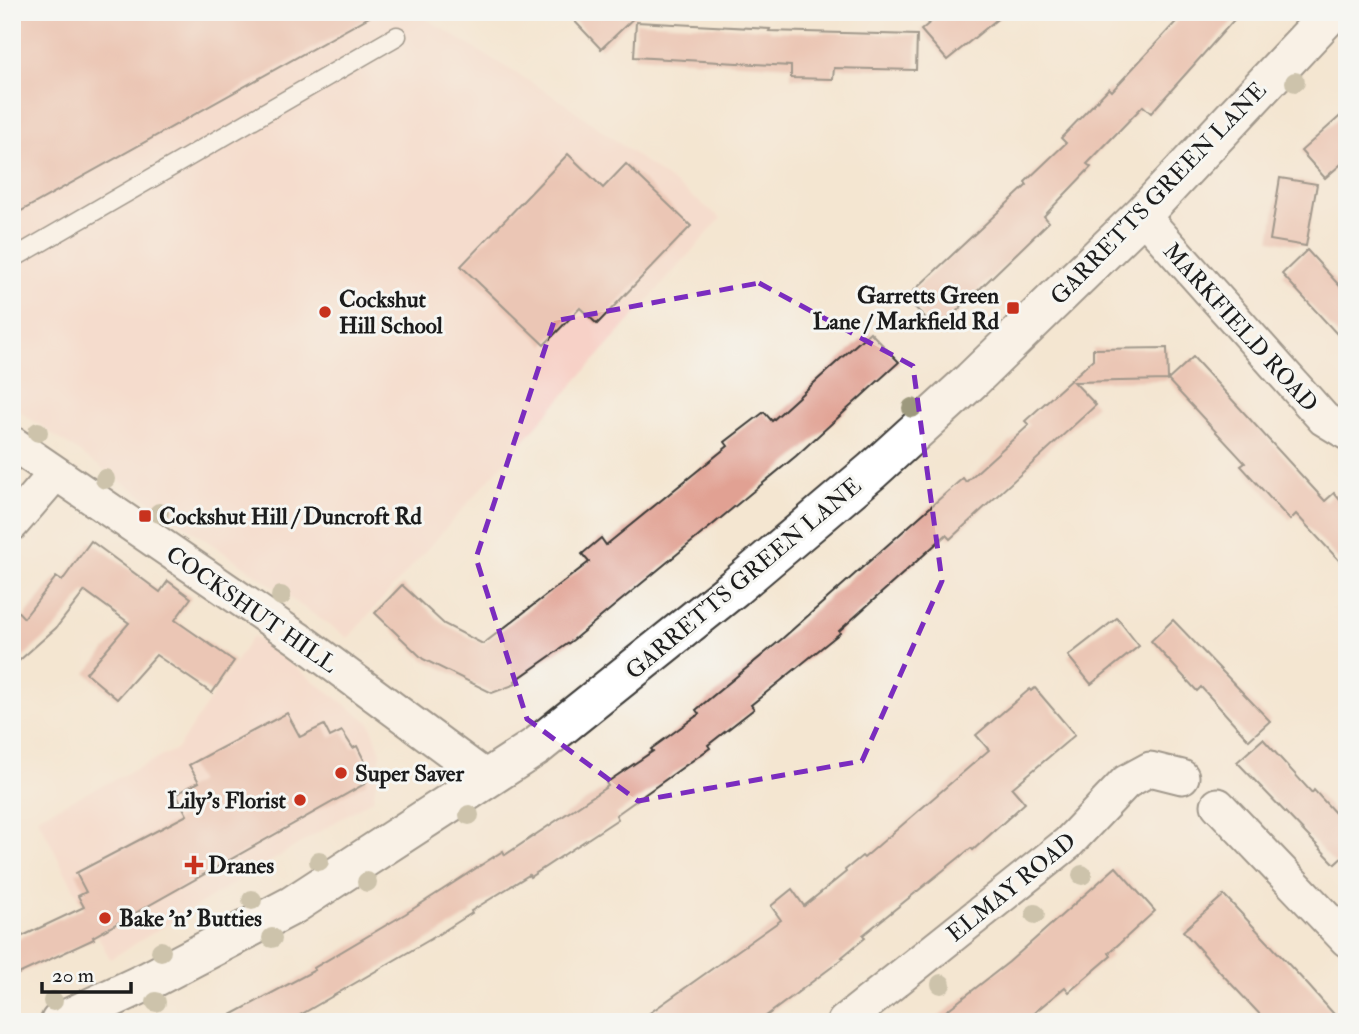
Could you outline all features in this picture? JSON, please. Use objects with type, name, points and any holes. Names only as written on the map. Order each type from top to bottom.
[{"type":"street","name":"GARRETTS GREEN LANE","points":[[60,1022],[148,981],[293,905],[547,738],[734,588],[872,471],[972,380],[1142,215],[1332,12]]},
{"type":"street","name":"MARKFIELD ROAD","points":[[1142,215],[1324,419],[1347,433]]},
{"type":"street","name":"COCKSHUT HILL","points":[[12,443],[300,640],[488,779]]},
{"type":"street","points":[[12,524],[55,474]]},
{"type":"street","name":"ELMAY ROAD","points":[[844,1022],[1068,843],[1126,782],[1150,769],[1182,777]]},
{"type":"street","points":[[1218,805],[1347,940]]},
{"type":"lane","points":[[12,259],[397,36]]},
{"type":"highlighted area","points":[[759,283],[913,366],[942,581],[862,761],[638,801],[527,719],[476,558],[554,321]]},
{"type":"shaded area","name":"Cockshut Hill School","points":[[12,12],[415,12],[563,102],[721,218],[348,638],[12,406]]},
{"type":"shaded area","points":[[253,636],[370,723],[381,753],[373,799],[110,959],[37,817],[177,749]]},
{"type":"building","points":[[12,12],[378,12],[12,216]]},
{"type":"building","points":[[566,12],[640,12],[601,49]]},
{"type":"building","points":[[943,12],[1006,12],[947,60],[921,30]]},
{"type":"building","points":[[1185,12],[1241,12],[1151,113],[1143,106],[1087,164],[1091,167],[1044,216],[1049,222],[937,330],[906,298],[1027,185],[1025,182],[1066,143],[1061,138],[1109,88],[1112,91]]},
{"type":"building","points":[[636,22],[770,29],[769,31],[917,35],[916,70],[834,68],[833,79],[791,78],[791,66],[634,57]]},
{"type":"building","points":[[1347,110],[1347,159],[1325,178],[1301,151]]},
{"type":"building","points":[[568,154],[603,188],[626,164],[691,226],[597,324],[580,308],[544,345],[461,266]]},
{"type":"building","points":[[1280,178],[1317,184],[1306,246],[1270,240]]},
{"type":"building","points":[[1307,250],[1347,294],[1347,345],[1282,274]]},
{"type":"building","points":[[870,332],[899,362],[796,456],[573,640],[515,681],[516,684],[492,693],[423,659],[375,613],[402,585],[444,624],[483,644],[589,562],[582,554],[601,538],[606,545],[728,446],[725,442],[764,412],[772,421]]},
{"type":"building","points":[[1167,348],[1168,380],[1074,382],[1096,405],[950,539],[946,535],[839,631],[840,633],[751,705],[754,709],[708,745],[710,748],[616,815],[618,819],[431,939],[288,1022],[218,1022],[315,970],[314,968],[503,851],[505,855],[608,786],[606,783],[653,751],[651,749],[699,714],[696,710],[783,638],[963,478],[966,482],[1029,425],[1025,421],[1093,360],[1093,349]]},
{"type":"building","points":[[1193,357],[1325,501],[1334,493],[1347,508],[1347,569],[1296,514],[1290,520],[1241,466],[1245,463],[1168,380]]},
{"type":"building","points":[[91,541],[160,592],[168,581],[191,598],[175,620],[234,661],[212,693],[156,655],[117,699],[86,673],[129,623],[85,591],[56,628],[12,667],[12,605],[24,618],[56,577],[62,581]]},
{"type":"building","points":[[1117,618],[1139,646],[1091,684],[1068,656]]},
{"type":"building","points":[[1173,620],[1270,721],[1249,740],[1201,687],[1197,691],[1151,641]]},
{"type":"building","points":[[1035,688],[1075,735],[1012,788],[1025,803],[973,850],[971,848],[863,935],[865,938],[842,957],[844,958],[758,1022],[637,1022],[781,920],[771,906],[792,889],[804,906],[862,856],[864,858],[989,750],[976,735],[1030,689],[1031,691]]},
{"type":"building","points":[[287,713],[300,737],[324,725],[330,737],[342,731],[353,748],[357,746],[369,770],[366,783],[93,937],[94,939],[12,977],[12,941],[84,907],[78,896],[86,892],[76,873],[187,815],[176,794],[199,782],[189,765]]},
{"type":"building","points":[[1263,739],[1312,793],[1314,790],[1347,826],[1347,853],[1335,864],[1237,762]]},
{"type":"building","points":[[1116,867],[1155,911],[1109,953],[1111,956],[1069,992],[1065,987],[1023,1022],[932,1022],[1009,962]]},
{"type":"building","points":[[1224,895],[1341,1022],[1267,1022],[1220,972],[1183,931]]},
{"type":"place","name":"Garretts Green Lane / Markfield Rd","points":[[1013,308]]},
{"type":"place","name":"Cockshut Hill School","points":[[325,312]]},
{"type":"place","name":"Cockshut Hill / Duncroft Rd","points":[[145,516]]},
{"type":"place","name":"Super Saver","points":[[341,773]]},
{"type":"place","name":"Lily's Florist","points":[[300,800]]},
{"type":"place","name":"Dranes","points":[[194,865]]},
{"type":"place","name":"Bake 'n' Butties","points":[[105,918]]}]
